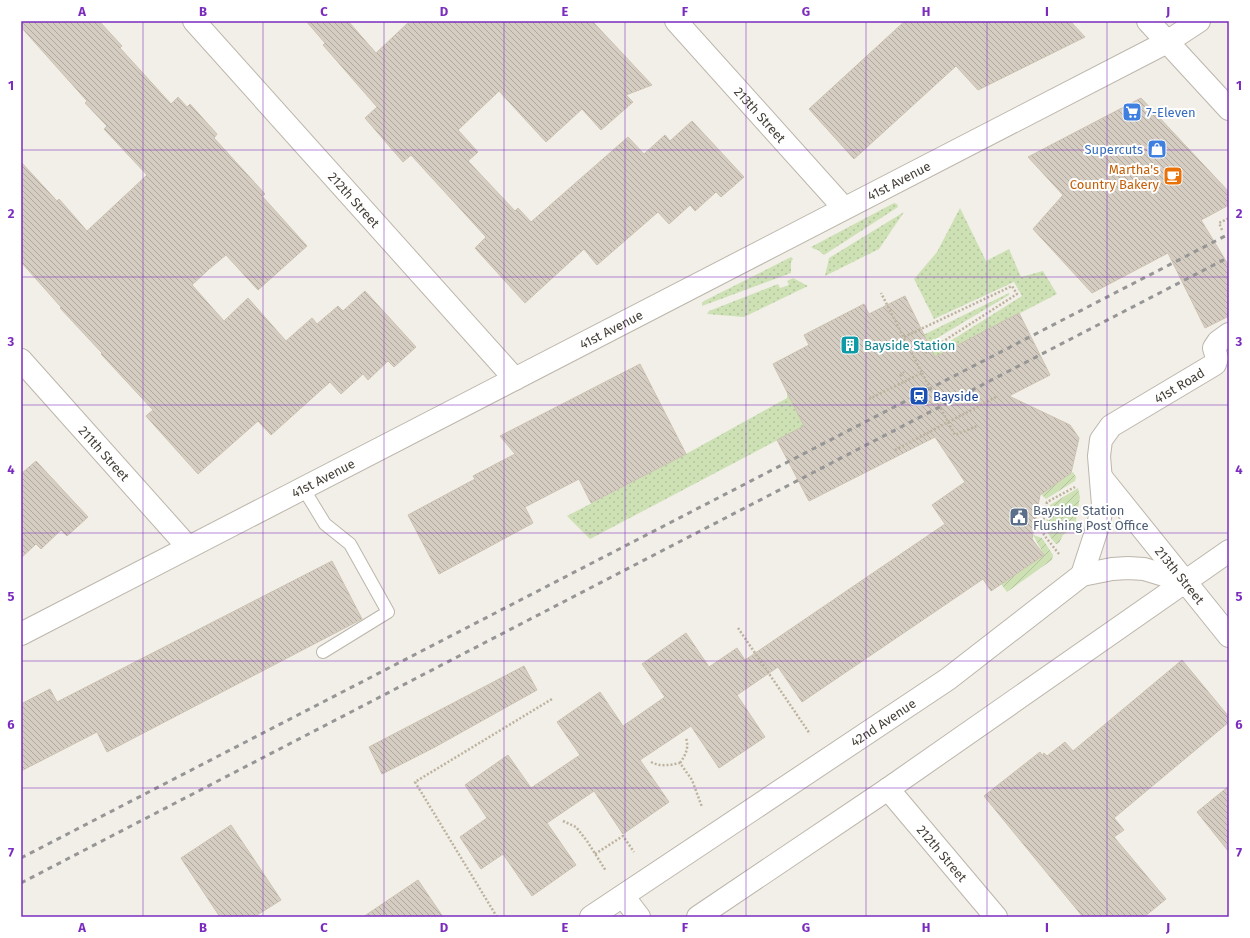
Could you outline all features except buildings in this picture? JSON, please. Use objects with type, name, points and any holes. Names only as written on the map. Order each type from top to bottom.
[{"type":"street","name":"212th Street","points":[[194,21],[515,379]]},
{"type":"street","name":"213th Street","points":[[676,21],[844,208]]},
{"type":"street","points":[[1148,21],[1229,108]]},
{"type":"street","name":"41st Avenue","points":[[21,634],[1167,42],[1199,21]]},
{"type":"street","name":"41st Road","points":[[1101,477],[1099,456],[1102,440],[1111,426],[1215,364],[1217,358],[1214,348],[1218,342],[1229,334]]},
{"type":"street","name":"211th Street","points":[[21,360],[188,547]]},
{"type":"street","name":"213th Street","points":[[1101,477],[1229,636]]},
{"type":"street","points":[[1082,575],[1097,530],[1103,505],[1101,477]]},
{"type":"street","points":[[698,917],[888,789],[1229,551]]},
{"type":"street","name":"42nd Avenue","points":[[591,917],[948,679],[1082,575],[1112,569],[1128,568],[1144,569],[1184,581]]},
{"type":"street","name":"212th Street","points":[[888,789],[996,917]]},
{"type":"street","points":[[623,896],[639,917]]},
{"type":"lane","points":[[303,488],[325,524],[350,544],[388,612],[324,652]]},
{"type":"path","points":[[1222,230],[1219,223],[1229,218]]},
{"type":"path","points":[[904,337],[1012,286],[1017,294],[925,353]]},
{"type":"path","points":[[882,293],[955,435],[977,426]]},
{"type":"path","points":[[900,376],[904,372]]},
{"type":"path","points":[[869,399],[922,373]]},
{"type":"path","points":[[896,450],[998,396]]},
{"type":"path","points":[[1059,554],[1044,535],[1042,527],[1047,502],[1077,486]]},
{"type":"path","points":[[738,628],[810,734]]},
{"type":"path","points":[[497,917],[415,782],[552,699]]},
{"type":"path","points":[[651,762],[669,765],[680,763],[685,756],[688,746],[686,738]]},
{"type":"path","points":[[680,763],[692,780],[702,807]]},
{"type":"path","points":[[563,821],[576,828],[587,841],[606,871]]},
{"type":"path","points":[[596,854],[623,836],[634,852]]},
{"type":"green space","points":[[894,203],[897,204],[898,207],[824,255],[811,247]]},
{"type":"green space","points":[[960,208],[986,261],[1009,249],[1021,277],[1043,271],[1057,294],[931,359],[928,355],[1022,296],[1014,282],[934,319],[914,279],[937,252]]},
{"type":"green space","points":[[904,212],[879,249],[825,276],[829,258]]},
{"type":"green space","points":[[791,257],[793,259],[791,262],[791,273],[702,306],[704,301]]},
{"type":"green space","points":[[793,278],[808,286],[744,317],[707,314],[709,311],[778,284],[780,288],[789,285],[787,281]]},
{"type":"green space","points":[[1009,293],[1009,295],[924,346],[919,337]]},
{"type":"green space","points":[[825,374],[899,376],[590,539],[567,516],[686,454],[787,398],[787,393]]},
{"type":"green space","points":[[1073,472],[1076,477],[1075,481],[1046,499],[1041,494]]},
{"type":"green space","points":[[1078,488],[1080,497],[1075,526],[1063,535],[1059,543],[1056,544],[1049,534],[1046,526],[1050,505]]},
{"type":"green space","points":[[1033,535],[1042,538],[1053,555],[1052,560],[1007,592],[1001,584],[1044,555]]},
{"type":"railway","points":[[21,858],[1229,234]]},
{"type":"railway","points":[[21,883],[1229,257]]},
{"type":"place","name":"7-Eleven","points":[[1132,112]]},
{"type":"place","name":"Supercuts","points":[[1157,149]]},
{"type":"place","name":"Martha's Country Bakery","points":[[1173,176]]},
{"type":"place","name":"Bayside Station","points":[[850,345]]},
{"type":"place","name":"Bayside","points":[[919,396]]},
{"type":"place","name":"Bayside Station Flushing Post Office","points":[[1019,517]]}]
